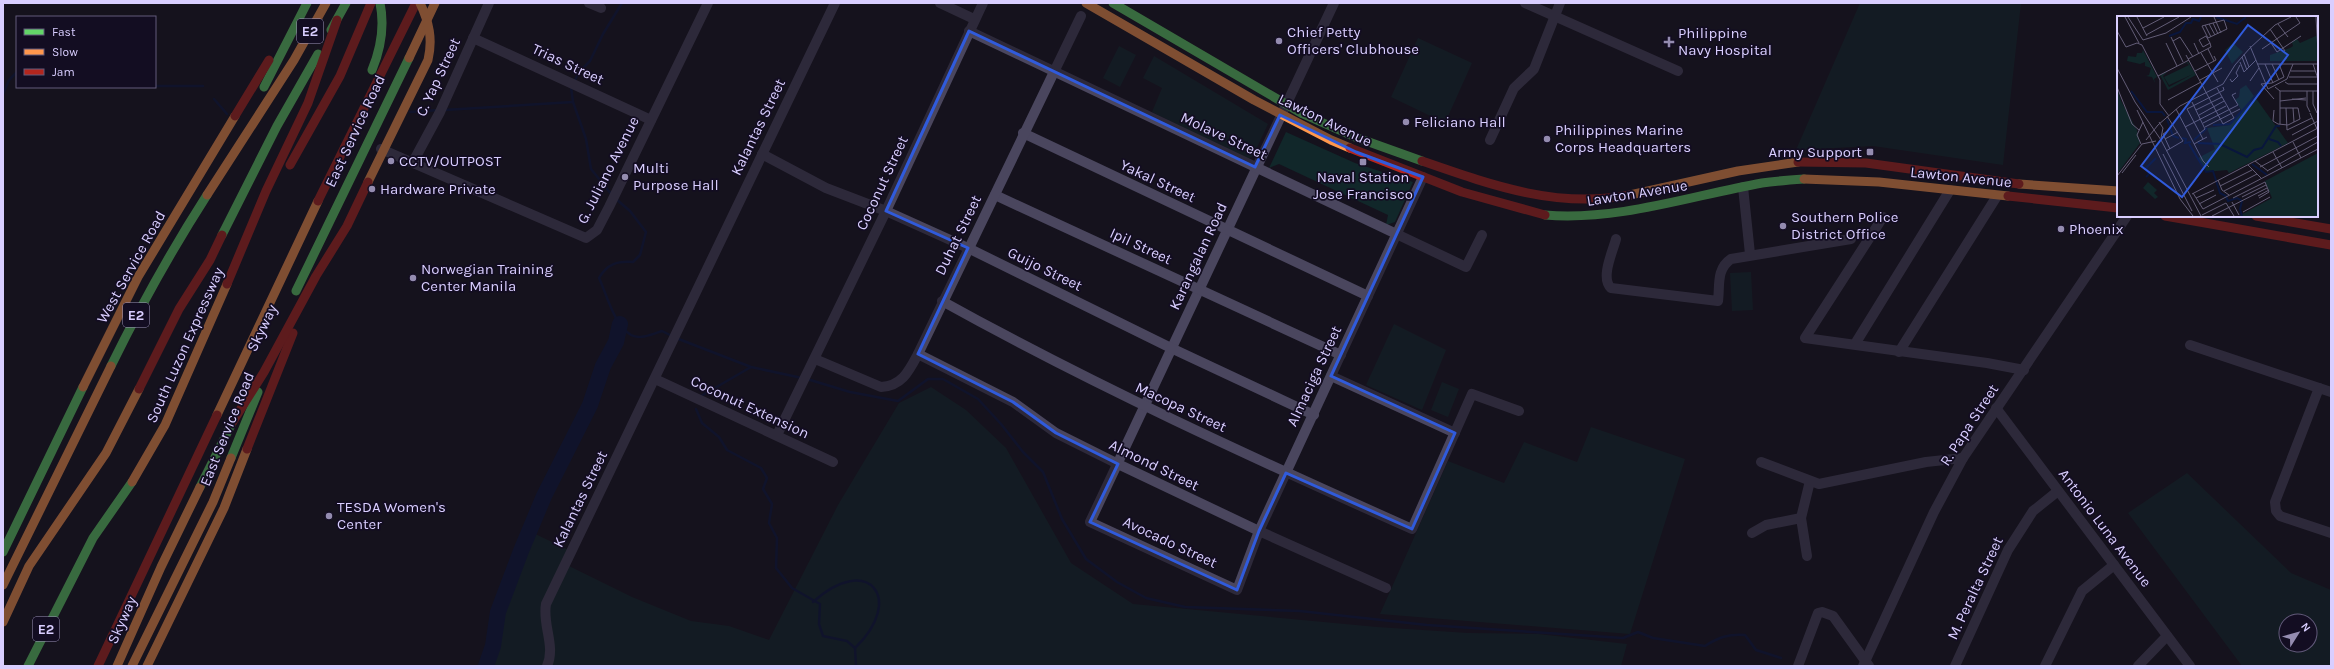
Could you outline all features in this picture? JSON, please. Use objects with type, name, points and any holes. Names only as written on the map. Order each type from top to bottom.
[{"type":"main road","name":"West Service Road","points":[[3,552],[42,468],[138,277],[276,50],[299,3]]},
{"type":"main road","points":[[230,162],[239,133],[307,3]]},
{"type":"main road","name":"E2","points":[[3,585],[148,292],[171,251],[230,162],[294,60],[326,3]]},
{"type":"main road","name":"South Luzon Expressway","points":[[3,622],[29,566],[106,453],[179,309],[210,260],[277,126],[346,3]]},
{"type":"main road","points":[[254,220],[295,156],[340,76],[371,3]]},
{"type":"main road","points":[[318,201],[376,61],[383,34],[384,22],[380,3]]},
{"type":"main road","name":"Skyway","points":[[98,666],[146,560],[318,201],[416,3]]},
{"type":"main road","points":[[232,423],[264,372],[316,276],[347,226],[428,60],[431,44],[430,27],[420,3]]},
{"type":"main road","name":"East Service Road","points":[[132,666],[213,502],[250,413],[273,352],[364,142],[430,3]]},
{"type":"main road","name":"Skyway","points":[[117,666],[161,567],[435,3]]},
{"type":"main road","name":"East Service Road","points":[[148,666],[224,508],[286,349],[374,146],[444,3]]},
{"type":"main road","name":"Lawton Avenue","points":[[1086,3],[1280,115],[1356,152],[1423,177],[1520,210],[1567,217],[1597,216],[1645,209],[1776,181],[1832,179],[1879,182],[1996,196],[2058,200],[2117,208]]},
{"type":"main road","name":"Lawton Avenue","points":[[1113,3],[1304,114],[1362,140],[1523,195],[1557,200],[1591,201],[1611,199],[1752,170],[1810,162],[1866,164],[2011,183],[2062,185],[2117,191]]},
{"type":"main road","name":"South Luzon Expressway","points":[[28,666],[93,538],[137,474],[161,434],[186,380],[254,220],[308,103],[337,20]]},
{"type":"main road","points":[[2171,217],[2331,245]]},
{"type":"main road","points":[[2262,217],[2331,229]]},
{"type":"main road","points":[[250,413],[260,418]]},
{"type":"street","name":"C. Yap Street","points":[[413,162],[440,112],[489,3]]},
{"type":"street","points":[[589,3],[601,8]]},
{"type":"street","name":"G. Juliano Avenue","points":[[364,142],[413,162],[580,237],[586,238],[593,235],[616,194],[708,3]]},
{"type":"street","name":"Kalantas Street","points":[[548,666],[551,650],[545,622],[546,604],[836,3]]},
{"type":"street","points":[[940,3],[974,19]]},
{"type":"street","name":"Coconut Street","points":[[777,435],[886,211],[974,19],[983,3]]},
{"type":"street","name":"Karangalan Road","points":[[1090,522],[1285,103],[1334,3]]},
{"type":"street","points":[[1525,3],[1678,71]]},
{"type":"street","points":[[1490,140],[1514,88],[1534,69],[1560,3]]},
{"type":"street","name":"Duhat Street","points":[[815,359],[881,387],[892,386],[898,383],[908,371],[918,354],[942,301],[995,195],[1023,133],[1081,16]]},
{"type":"street","name":"Molave Street","points":[[969,30],[1053,72],[1466,267],[1482,236]]},
{"type":"street","name":"Trias Street","points":[[473,38],[651,120]]},
{"type":"street","name":"Yakal Street","points":[[1023,133],[1368,296]]},
{"type":"street","name":"Guijo Street","points":[[762,154],[826,188],[886,211],[968,248],[1171,348],[1314,415]]},
{"type":"street","name":"Almaciga Street","points":[[1237,590],[1259,531],[1423,177]]},
{"type":"street","points":[[1743,187],[1750,254]]},
{"type":"street","points":[[1855,344],[1950,190]]},
{"type":"street","name":"Ipil Street","points":[[995,195],[1341,355]]},
{"type":"street","points":[[1899,352],[1996,196]]},
{"type":"street","points":[[1883,217],[1805,338],[1987,363],[2024,370]]},
{"type":"street","name":"R. Papa Street","points":[[1866,665],[1934,512],[1963,458],[2126,217]]},
{"type":"street","points":[[1616,239],[1606,277],[1611,288],[1718,301],[1720,275],[1724,263],[1731,259],[1750,254],[1851,239]]},
{"type":"street","name":"Macopa Street","points":[[942,301],[1031,350],[1144,406],[1286,473],[1412,529],[1455,433]]},
{"type":"street","points":[[2190,345],[2331,392]]},
{"type":"street","name":"Almond Street","points":[[918,354],[1013,402],[1056,433],[1259,531],[1386,588]]},
{"type":"street","points":[[1331,376],[1455,433],[1472,394],[1519,411]]},
{"type":"street","name":"Coconut Extension","points":[[655,379],[833,462]]},
{"type":"street","points":[[2319,388],[2274,502],[2276,511],[2280,516],[2331,533]]},
{"type":"street","name":"Antonio Luna Avenue","points":[[1996,408],[2190,666]]},
{"type":"street","points":[[1762,462],[1819,484],[1926,462],[1963,458]]},
{"type":"street","points":[[1807,556],[1801,518],[1810,481]]},
{"type":"street","name":"M. Peralta Street","points":[[1955,666],[2008,550],[2033,511],[2058,491]]},
{"type":"street","points":[[1752,533],[1766,525],[1801,518]]},
{"type":"street","name":"Avocado Street","points":[[1090,522],[1237,590]]},
{"type":"street","points":[[2045,666],[2082,591],[2114,565]]},
{"type":"street","points":[[1798,666],[1818,613],[1822,612],[1833,616],[1866,665]]},
{"type":"street","points":[[2138,666],[2167,636]]},
{"type":"highlighted area","points":[[969,31],[1255,167],[1280,115],[1356,152],[1423,177],[1331,376],[1455,433],[1412,529],[1286,473],[1259,531],[1237,590],[1090,522],[1118,464],[1056,433],[1013,402],[918,354],[968,248],[886,211]]},
{"type":"green space","points":[[1860,3],[2021,3],[2003,165],[1873,146],[1796,150]]},
{"type":"green space","points":[[1418,38],[1472,63],[1445,123],[1391,97]]},
{"type":"green space","points":[[1119,46],[1136,55],[1120,87],[1103,78]]},
{"type":"green space","points":[[1154,56],[1268,124],[1253,156],[1248,159],[1152,112],[1162,88],[1143,78]]},
{"type":"green space","points":[[1286,132],[1355,163],[1413,182],[1395,222],[1386,225],[1388,215],[1279,164],[1269,168]]},
{"type":"green space","points":[[1751,272],[1753,310],[1732,311],[1730,273]]},
{"type":"green space","points":[[1394,324],[1446,350],[1422,410],[1366,385]]},
{"type":"green space","points":[[1442,382],[1459,389],[1448,417],[1431,410]]},
{"type":"green space","points":[[931,387],[966,410],[1006,448],[1071,563],[1133,604],[1377,627],[1468,633],[1538,634],[1627,644],[1621,666],[484,666],[500,603],[531,532],[573,552],[567,565],[632,597],[691,621],[729,626],[769,640],[838,505],[899,403]]},
{"type":"green space","points":[[1591,427],[1685,459],[1630,634],[1380,614],[1448,461],[1504,483],[1524,442],[1577,462]]},
{"type":"green space","points":[[2187,473],[2291,573],[2331,590],[2331,666],[2242,666],[2128,513]]},
{"type":"waterway","points":[[574,82],[579,72],[590,61],[603,34],[622,3]]},
{"type":"waterway","points":[[3,94],[9,80],[16,73]]},
{"type":"waterway","points":[[156,86],[203,86]]},
{"type":"waterway","points":[[571,87],[573,102],[586,139],[591,169],[612,195]]},
{"type":"waterway","points":[[214,99],[227,114]]},
{"type":"waterway","points":[[444,110],[573,102]]},
{"type":"waterway","points":[[410,112],[439,110]]},
{"type":"waterway","points":[[616,199],[630,211],[646,232],[640,255],[633,262],[613,264],[605,269],[599,278],[608,301],[620,324],[631,335],[642,337],[662,331],[672,336]]},
{"type":"waterway","points":[[486,666],[493,646],[498,612],[521,551],[544,496],[590,405],[603,366],[616,342],[620,324]]},
{"type":"waterway","points":[[676,338],[751,367],[802,378]]},
{"type":"waterway","points":[[701,396],[751,367]]},
{"type":"waterway","points":[[807,379],[850,392],[898,401],[928,379],[943,379],[978,399],[1001,424],[1023,452],[1043,472],[1062,519],[1086,559],[1117,582],[1146,598],[1185,607],[1300,611],[1427,625],[1623,638],[1638,632],[1653,638],[1705,646],[1724,637],[1745,635],[1756,650],[1781,658]]},
{"type":"waterway","points":[[696,409],[702,423],[719,437],[727,450],[761,468],[767,478],[763,489],[772,504],[769,523],[777,538],[776,568],[792,588],[820,604],[819,624],[823,636],[847,641],[855,648],[856,666]]},
{"type":"waterway","points":[[813,602],[833,588],[850,581],[864,582],[874,588],[879,599],[878,613],[870,630],[855,648]]},
{"type":"traffic: fast","points":[[264,87],[307,3]]},
{"type":"traffic: fast","points":[[331,30],[346,3]]},
{"type":"traffic: fast","points":[[372,70],[378,54],[382,29],[380,3]]},
{"type":"traffic: fast","points":[[1113,3],[1303,114],[1355,137],[1422,161]]},
{"type":"traffic: fast","points":[[222,235],[277,126],[318,54]]},
{"type":"traffic: fast","points":[[296,291],[409,58]]},
{"type":"traffic: fast","points":[[1545,215],[1573,216],[1627,211],[1762,183],[1804,179]]},
{"type":"traffic: fast","points":[[111,366],[156,279],[207,195]]},
{"type":"traffic: fast","points":[[3,552],[83,387]]},
{"type":"traffic: fast","points":[[231,458],[258,392]]},
{"type":"traffic: fast","points":[[200,487],[232,423]]},
{"type":"traffic: fast","points":[[28,666],[93,538],[132,482]]},
{"type":"traffic: slow","points":[[207,195],[294,60],[326,3]]},
{"type":"traffic: slow","points":[[368,182],[428,60],[430,38],[426,17],[420,3]]},
{"type":"traffic: slow","points":[[409,58],[435,3]]},
{"type":"traffic: slow","points":[[1086,3],[1254,100],[1331,140],[1350,148]]},
{"type":"traffic: slow","points":[[83,387],[138,277],[235,116]]},
{"type":"traffic: slow","points":[[1630,195],[1738,171],[1798,162]]},
{"type":"traffic: slow","points":[[1804,179],[1879,182],[2008,196]]},
{"type":"traffic: slow","points":[[2019,184],[2117,191]]},
{"type":"traffic: slow","points":[[217,415],[318,201]]},
{"type":"traffic: slow","points":[[132,482],[165,425],[227,284]]},
{"type":"traffic: slow","points":[[3,585],[111,366]]},
{"type":"traffic: slow","points":[[3,622],[29,566],[106,453],[139,389]]},
{"type":"traffic: slow","points":[[147,666],[224,508],[247,449]]},
{"type":"traffic: slow","points":[[132,666],[213,502],[231,458]]},
{"type":"traffic: slow","points":[[117,666],[161,567],[200,487]]},
{"type":"traffic: jam","points":[[290,165],[340,76],[371,3]]},
{"type":"traffic: jam","points":[[318,201],[416,3]]},
{"type":"traffic: jam","points":[[227,284],[266,191],[308,103],[337,20]]},
{"type":"traffic: jam","points":[[235,116],[269,60]]},
{"type":"traffic: jam","points":[[1350,148],[1462,192],[1545,215]]},
{"type":"traffic: jam","points":[[1422,161],[1499,186],[1550,197],[1603,199],[1630,195]]},
{"type":"traffic: jam","points":[[1798,162],[1866,163],[2019,184]]},
{"type":"traffic: jam","points":[[232,423],[264,372],[316,276],[347,226],[368,182]]},
{"type":"traffic: jam","points":[[2008,196],[2117,208]]},
{"type":"traffic: jam","points":[[2171,217],[2331,245]]},
{"type":"traffic: jam","points":[[2262,217],[2331,229]]},
{"type":"traffic: jam","points":[[139,389],[179,309],[210,260],[222,235]]},
{"type":"traffic: jam","points":[[247,449],[293,333]]},
{"type":"traffic: jam","points":[[98,666],[217,415]]},
{"type":"place","name":"Chief Petty Officers' Clubhouse","points":[[1279,41]]},
{"type":"place","name":"Philippine Navy Hospital","points":[[1669,42]]},
{"type":"place","name":"Feliciano Hall","points":[[1406,122]]},
{"type":"place","name":"Philippines Marine Corps Headquarters","points":[[1547,139]]},
{"type":"place","name":"Army Support","points":[[1870,152]]},
{"type":"place","name":"CCTV/OUTPOST","points":[[391,161]]},
{"type":"place","name":"Naval Station Jose Francisco","points":[[1363,162]]},
{"type":"place","name":"Multi Purpose Hall","points":[[625,177]]},
{"type":"place","name":"Hardware Private","points":[[372,189]]},
{"type":"place","name":"Southern Police District Office","points":[[1783,226]]},
{"type":"place","name":"Phoenix","points":[[2061,229]]},
{"type":"place","name":"Norwegian Training Center Manila","points":[[413,278]]},
{"type":"place","name":"TESDA Women's Center","points":[[329,516]]}]
